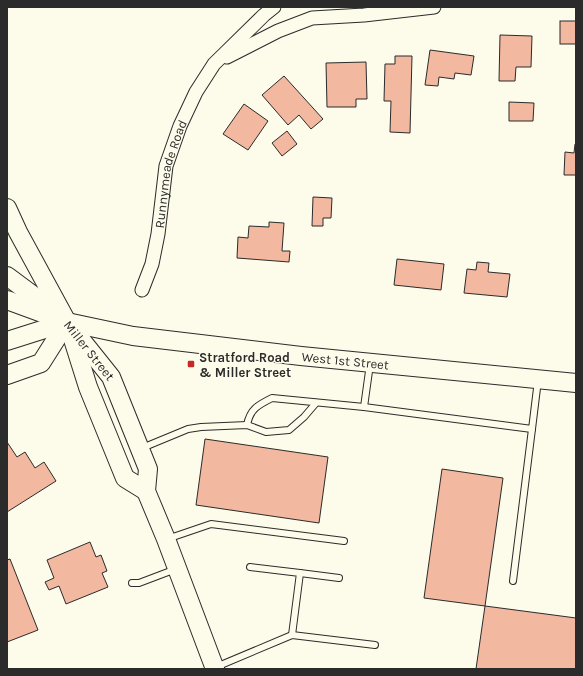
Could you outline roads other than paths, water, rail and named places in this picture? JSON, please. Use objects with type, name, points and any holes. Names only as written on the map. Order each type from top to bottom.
[{"type":"main road","points":[[7,208],[18,232],[67,322]]},
{"type":"main road","points":[[7,276],[67,322]]},
{"type":"main road","name":"West 1st Street","points":[[7,300],[67,322],[133,336],[370,363],[576,383]]},
{"type":"main road","points":[[7,341],[67,322]]},
{"type":"main road","points":[[7,374],[41,363],[67,322]]},
{"type":"main road","name":"Miller Street","points":[[67,322],[111,377],[148,469],[146,491],[166,539],[215,668]]},
{"type":"main road","name":"Miller Street","points":[[67,322],[88,387],[125,478],[146,491]]},
{"type":"street","name":"Runnymeade Road","points":[[142,290],[152,264],[158,234],[166,166],[180,126],[193,99],[214,64],[274,7]]},
{"type":"street","points":[[340,7],[364,15]]},
{"type":"street","points":[[214,64],[278,31],[312,18],[364,15],[434,7]]},
{"type":"lane","points":[[364,407],[370,363]]},
{"type":"lane","points":[[513,580],[538,380]]},
{"type":"lane","points":[[247,425],[249,416],[258,405],[272,398],[364,407],[532,429]]},
{"type":"lane","points":[[140,449],[188,429],[201,427],[247,425],[266,432],[289,430],[304,417],[316,403]]},
{"type":"lane","points":[[166,539],[211,524],[344,541]]},
{"type":"lane","points":[[250,567],[339,578]]},
{"type":"lane","points":[[132,583],[139,583],[177,569]]},
{"type":"lane","points":[[292,635],[300,573]]},
{"type":"lane","points":[[215,668],[292,635],[375,645]]},
{"type":"place","name":"Stratford Road & Miller Street","points":[[191,364]]}]
